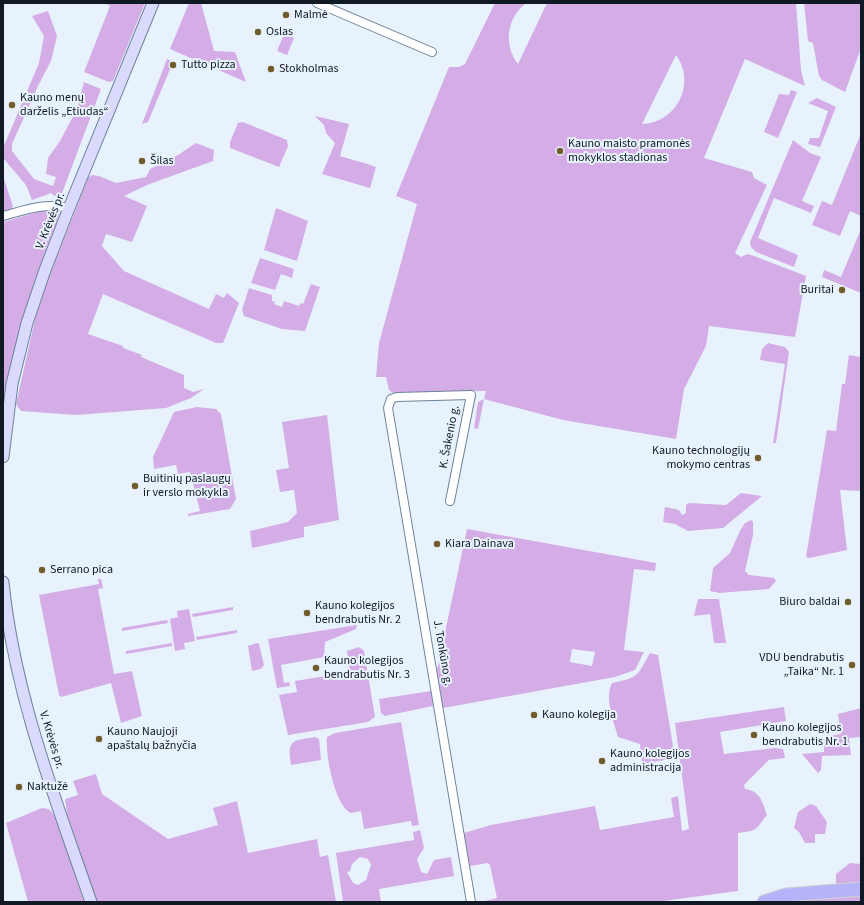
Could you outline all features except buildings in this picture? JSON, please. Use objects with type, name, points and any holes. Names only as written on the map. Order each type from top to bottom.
[{"type":"main road","name":"V. Krėvės pr.","points":[[3,457],[7,414],[19,354],[45,270],[153,3]]},
{"type":"main road","name":"V. Krėvės pr.","points":[[3,582],[8,625],[21,686],[55,798],[91,902]]},
{"type":"main road","points":[[764,902],[786,895],[861,890]]},
{"type":"street","points":[[317,3],[432,52]]},
{"type":"street","points":[[3,216],[44,205],[69,208]]},
{"type":"street","name":"K. Šakenio g.","points":[[388,408],[391,400],[397,397],[471,395],[450,501]]},
{"type":"street","name":"J. Tonkūno g.","points":[[388,408],[471,902]]},
{"type":"shaded area","points":[[104,3],[145,3],[113,81],[109,82],[84,72],[110,6]]},
{"type":"shaded area","points":[[189,3],[201,3],[214,51],[235,52],[246,82],[170,49]]},
{"type":"shaded area","points":[[495,3],[526,3],[515,16],[509,32],[510,48],[518,64],[547,3],[796,3],[801,70],[805,86],[745,59],[704,158],[752,172],[754,178],[767,185],[735,253],[741,257],[747,254],[754,256],[806,276],[795,337],[709,326],[706,346],[684,389],[676,439],[563,420],[484,399],[486,391],[393,393],[389,390],[386,377],[376,377],[379,343],[417,204],[396,196],[449,67],[459,67],[465,64]],"holes":[[[676,55],[682,66],[684,78],[680,100],[665,117],[654,122],[642,124]]]},
{"type":"shaded area","points":[[804,3],[861,3],[861,48],[845,92],[822,80],[819,76],[813,43],[808,41]]},
{"type":"shaded area","points":[[48,11],[57,36],[51,61],[12,144],[12,151],[34,179],[53,186],[56,177],[46,174],[48,158],[60,141],[77,109],[84,82],[101,89],[61,196],[54,196],[51,193],[32,200],[26,185],[3,158],[3,148],[39,63],[44,36],[32,16]]},
{"type":"shaded area","points":[[284,34],[294,38],[287,55],[277,51]]},
{"type":"shaded area","points":[[167,59],[173,62],[148,122],[142,124]]},
{"type":"shaded area","points":[[791,90],[797,92],[778,138],[764,132],[779,94],[789,95]]},
{"type":"shaded area","points":[[817,98],[836,107],[820,147],[808,144],[810,138],[819,138],[828,111],[808,103]]},
{"type":"shaded area","points":[[315,116],[349,124],[340,156],[376,167],[370,188],[322,174],[335,143],[326,133],[324,125]]},
{"type":"shaded area","points":[[243,122],[287,140],[288,146],[279,167],[230,148],[230,142],[238,123]]},
{"type":"shaded area","points":[[861,133],[861,216],[850,211],[840,236],[812,225],[822,201],[832,205]]},
{"type":"shaded area","points":[[793,140],[810,153],[821,157],[802,201],[814,206],[811,213],[774,198],[758,238],[798,255],[794,267],[756,252],[751,247],[750,242]]},
{"type":"shaded area","points":[[196,143],[214,150],[213,161],[147,185],[124,196],[147,206],[132,242],[106,234],[102,246],[124,271],[209,309],[216,294],[224,298],[227,293],[239,303],[223,343],[216,343],[103,294],[88,334],[123,346],[123,348],[142,355],[141,357],[184,375],[184,388],[193,392],[204,389],[191,398],[166,408],[76,415],[21,411],[16,404],[36,315],[49,277],[88,178],[92,175],[99,176],[116,183],[146,177],[150,169],[178,155]]},
{"type":"shaded area","points":[[3,176],[13,206],[11,210],[3,212]]},
{"type":"shaded area","points":[[52,208],[60,213],[27,305],[8,376],[3,401],[3,222]]},
{"type":"shaded area","points":[[276,208],[308,221],[297,261],[264,250]]},
{"type":"shaded area","points":[[861,229],[861,293],[822,277],[824,270],[841,277]]},
{"type":"shaded area","points":[[260,258],[294,269],[292,278],[281,274],[275,290],[251,283]]},
{"type":"shaded area","points":[[311,284],[320,287],[305,331],[282,329],[244,316],[242,310],[249,288],[272,295],[272,301],[275,302],[274,304],[282,307],[284,301],[299,306],[300,303],[303,304]]},
{"type":"shaded area","points":[[768,343],[785,347],[789,352],[776,443],[773,443],[785,364],[760,360],[762,349]]},
{"type":"shaded area","points":[[849,355],[861,357],[861,491],[840,490],[847,550],[809,558],[806,557],[827,430],[836,431],[842,384],[845,384]]},
{"type":"shaded area","points":[[484,399],[478,429],[474,428],[478,402]]},
{"type":"shaded area","points":[[197,407],[216,409],[221,414],[236,499],[230,509],[188,516],[188,514],[200,511],[190,472],[178,474],[176,465],[154,469],[153,457],[174,412]]},
{"type":"shaded area","points":[[327,415],[339,520],[304,527],[304,537],[252,548],[250,531],[288,522],[297,513],[294,490],[280,492],[276,470],[289,468],[282,422]]},
{"type":"shaded area","points":[[741,493],[762,496],[723,528],[688,531],[675,524],[663,522],[665,507],[679,510],[682,515],[686,513],[686,505],[689,503],[726,505]]},
{"type":"shaded area","points":[[751,520],[753,522],[753,535],[745,571],[749,575],[774,578],[776,581],[769,589],[719,593],[710,591],[713,568],[730,553],[745,523]]},
{"type":"shaded area","points":[[467,529],[656,563],[655,571],[634,569],[624,650],[644,652],[635,670],[615,677],[443,708],[437,670]],"holes":[[[572,649],[595,652],[592,666],[570,662]]]},
{"type":"shaded area","points":[[98,579],[101,579],[103,588],[98,589],[114,674],[132,671],[142,716],[121,723],[111,683],[61,697],[59,695],[39,595],[99,584]]},
{"type":"shaded area","points":[[698,599],[719,599],[726,643],[714,643],[710,614],[694,616]]},
{"type":"shaded area","points":[[233,607],[233,610],[193,617],[192,614]]},
{"type":"shaded area","points":[[189,609],[195,641],[184,643],[185,649],[175,651],[170,619],[178,617],[177,611]]},
{"type":"shaded area","points":[[167,620],[168,623],[122,631],[122,628]]},
{"type":"shaded area","points":[[357,625],[356,629],[325,642],[324,657],[281,665],[284,683],[289,682],[290,686],[277,688],[268,639]]},
{"type":"shaded area","points":[[237,630],[237,633],[197,640],[196,637]]},
{"type":"shaded area","points":[[172,643],[172,646],[126,654],[126,651]]},
{"type":"shaded area","points":[[257,643],[259,644],[264,665],[261,669],[252,671],[248,646]]},
{"type":"shaded area","points":[[359,647],[364,651],[375,717],[368,722],[288,735],[279,695],[297,692],[295,681],[350,672],[347,651]]},
{"type":"shaded area","points":[[650,653],[658,655],[675,758],[642,764],[640,744],[618,737],[610,710],[609,696],[612,683],[628,679],[636,675]]},
{"type":"shaded area","points":[[431,691],[433,706],[385,716],[381,713],[379,699]]},
{"type":"shaded area","points":[[784,707],[786,721],[720,732],[724,754],[775,748],[783,749],[785,758],[769,760],[744,785],[745,789],[757,794],[764,805],[767,815],[756,829],[738,833],[738,891],[656,902],[481,902],[497,898],[490,865],[488,863],[470,866],[464,833],[491,825],[595,806],[600,830],[674,817],[671,798],[678,796],[682,831],[689,829],[675,723]]},
{"type":"shaded area","points":[[861,708],[861,737],[849,738],[851,755],[822,756],[821,770],[818,773],[802,754],[824,752],[824,741],[828,736],[841,734],[838,714]]},
{"type":"shaded area","points":[[401,722],[419,825],[412,826],[411,821],[364,829],[361,811],[351,813],[345,809],[340,801],[329,767],[327,737],[335,733]]},
{"type":"shaded area","points":[[315,737],[319,739],[321,760],[291,765],[290,750],[293,743],[301,739]]},
{"type":"shaded area","points":[[96,774],[102,794],[168,839],[218,825],[213,808],[237,801],[248,853],[317,839],[320,857],[328,855],[336,902],[97,902],[67,814],[65,799],[78,795],[73,781]]},
{"type":"shaded area","points":[[810,804],[816,806],[827,822],[825,834],[815,834],[815,843],[805,843],[799,832],[794,828],[798,812]]},
{"type":"shaded area","points":[[42,808],[49,809],[55,816],[84,902],[28,902],[6,823]]},
{"type":"shaded area","points":[[420,830],[424,848],[417,859],[421,872],[427,874],[434,860],[451,857],[454,876],[379,889],[381,902],[343,902],[336,853],[414,840],[413,832]],"holes":[[[360,857],[368,859],[371,865],[366,880],[358,885],[353,883],[347,872],[350,871],[352,864]]]},
{"type":"shaded area","points":[[850,863],[861,864],[861,884],[836,884],[836,874]]},
{"type":"shaded area","points":[[861,894],[861,902],[794,901]]},
{"type":"place","name":"Malmė","points":[[286,15]]},
{"type":"place","name":"Oslas","points":[[258,32]]},
{"type":"place","name":"Tutto pizza","points":[[173,65]]},
{"type":"place","name":"Stokholmas","points":[[271,69]]},
{"type":"place","name":"Kauno menų darželis „Etiudas“","points":[[12,105]]},
{"type":"place","name":"Kauno maisto pramonės mokyklos stadionas","points":[[560,151]]},
{"type":"place","name":"Šilas","points":[[142,161]]},
{"type":"place","name":"Buritai","points":[[842,290]]},
{"type":"place","name":"Kauno technologijų mokymo centras","points":[[758,458]]},
{"type":"place","name":"Buitinių paslaugų ir verslo mokykla","points":[[135,486]]},
{"type":"place","name":"Kiara Dainava","points":[[437,544]]},
{"type":"place","name":"Serrano pica","points":[[42,570]]},
{"type":"place","name":"Biuro baldai","points":[[848,602]]},
{"type":"place","name":"Kauno kolegijos bendrabutis Nr. 2","points":[[307,613]]},
{"type":"place","name":"VDU bendrabutis „Taika“ Nr. 1","points":[[852,665]]},
{"type":"place","name":"Kauno kolegijos bendrabutis Nr. 3","points":[[316,668]]},
{"type":"place","name":"Kauno kolegija","points":[[534,715]]},
{"type":"place","name":"Kauno kolegijos bendrabutis Nr. 1","points":[[754,735]]},
{"type":"place","name":"Kauno Naujoji apaštalų bažnyčia","points":[[99,739]]},
{"type":"place","name":"Kauno kolegijos administracija","points":[[602,761]]},
{"type":"place","name":"Naktužė","points":[[19,787]]}]
